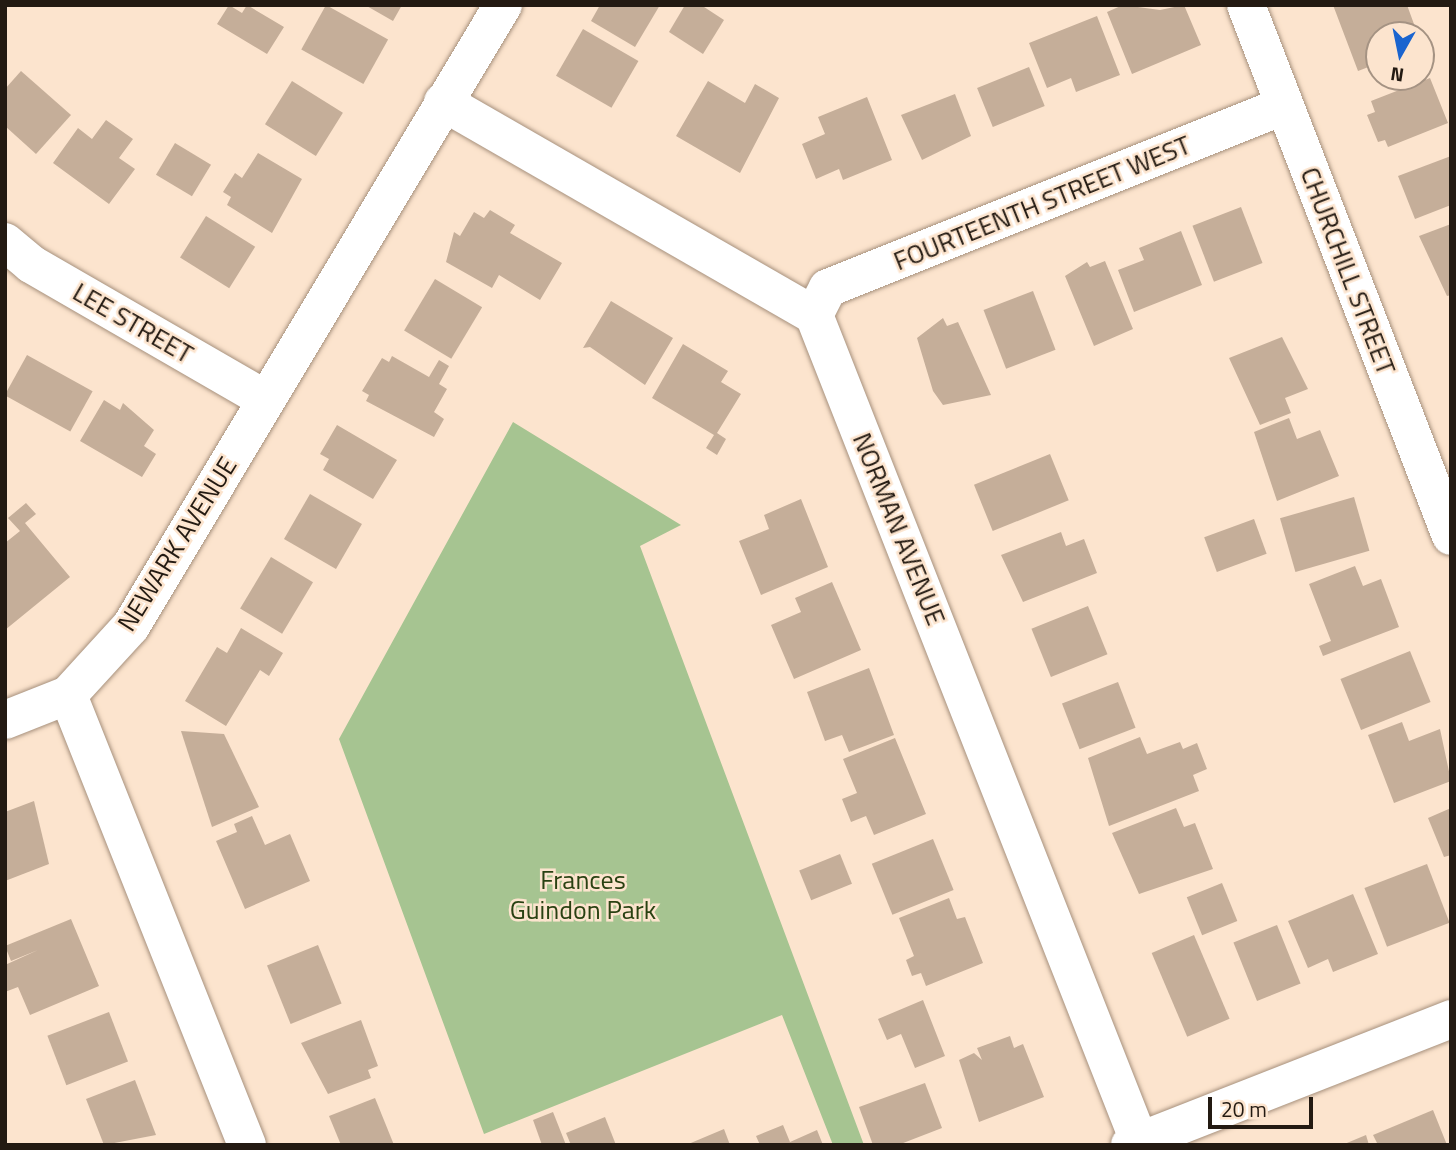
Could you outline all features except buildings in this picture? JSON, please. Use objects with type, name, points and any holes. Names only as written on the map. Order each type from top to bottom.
[{"type":"street","name":"NEWARK AVENUE","points":[[68,695],[131,626],[265,398],[503,5]]},
{"type":"street","name":"CHURCHILL STREET","points":[[1246,5],[1451,536]]},
{"type":"street","points":[[443,102],[814,315]]},
{"type":"street","name":"FOURTEENTH STREET WEST","points":[[814,315],[828,288],[1284,106]]},
{"type":"street","name":"LEE STREET","points":[[5,242],[31,264],[265,398]]},
{"type":"street","name":"NORMAN AVENUE","points":[[814,315],[1135,1143]]},
{"type":"street","points":[[5,720],[68,695],[247,1145]]},
{"type":"street","points":[[1135,1143],[1451,1019]]},
{"type":"green space","name":"Frances Guindon Park","points":[[513,422],[681,525],[640,546],[864,1145],[833,1145],[782,1015],[484,1134],[339,739]]}]
